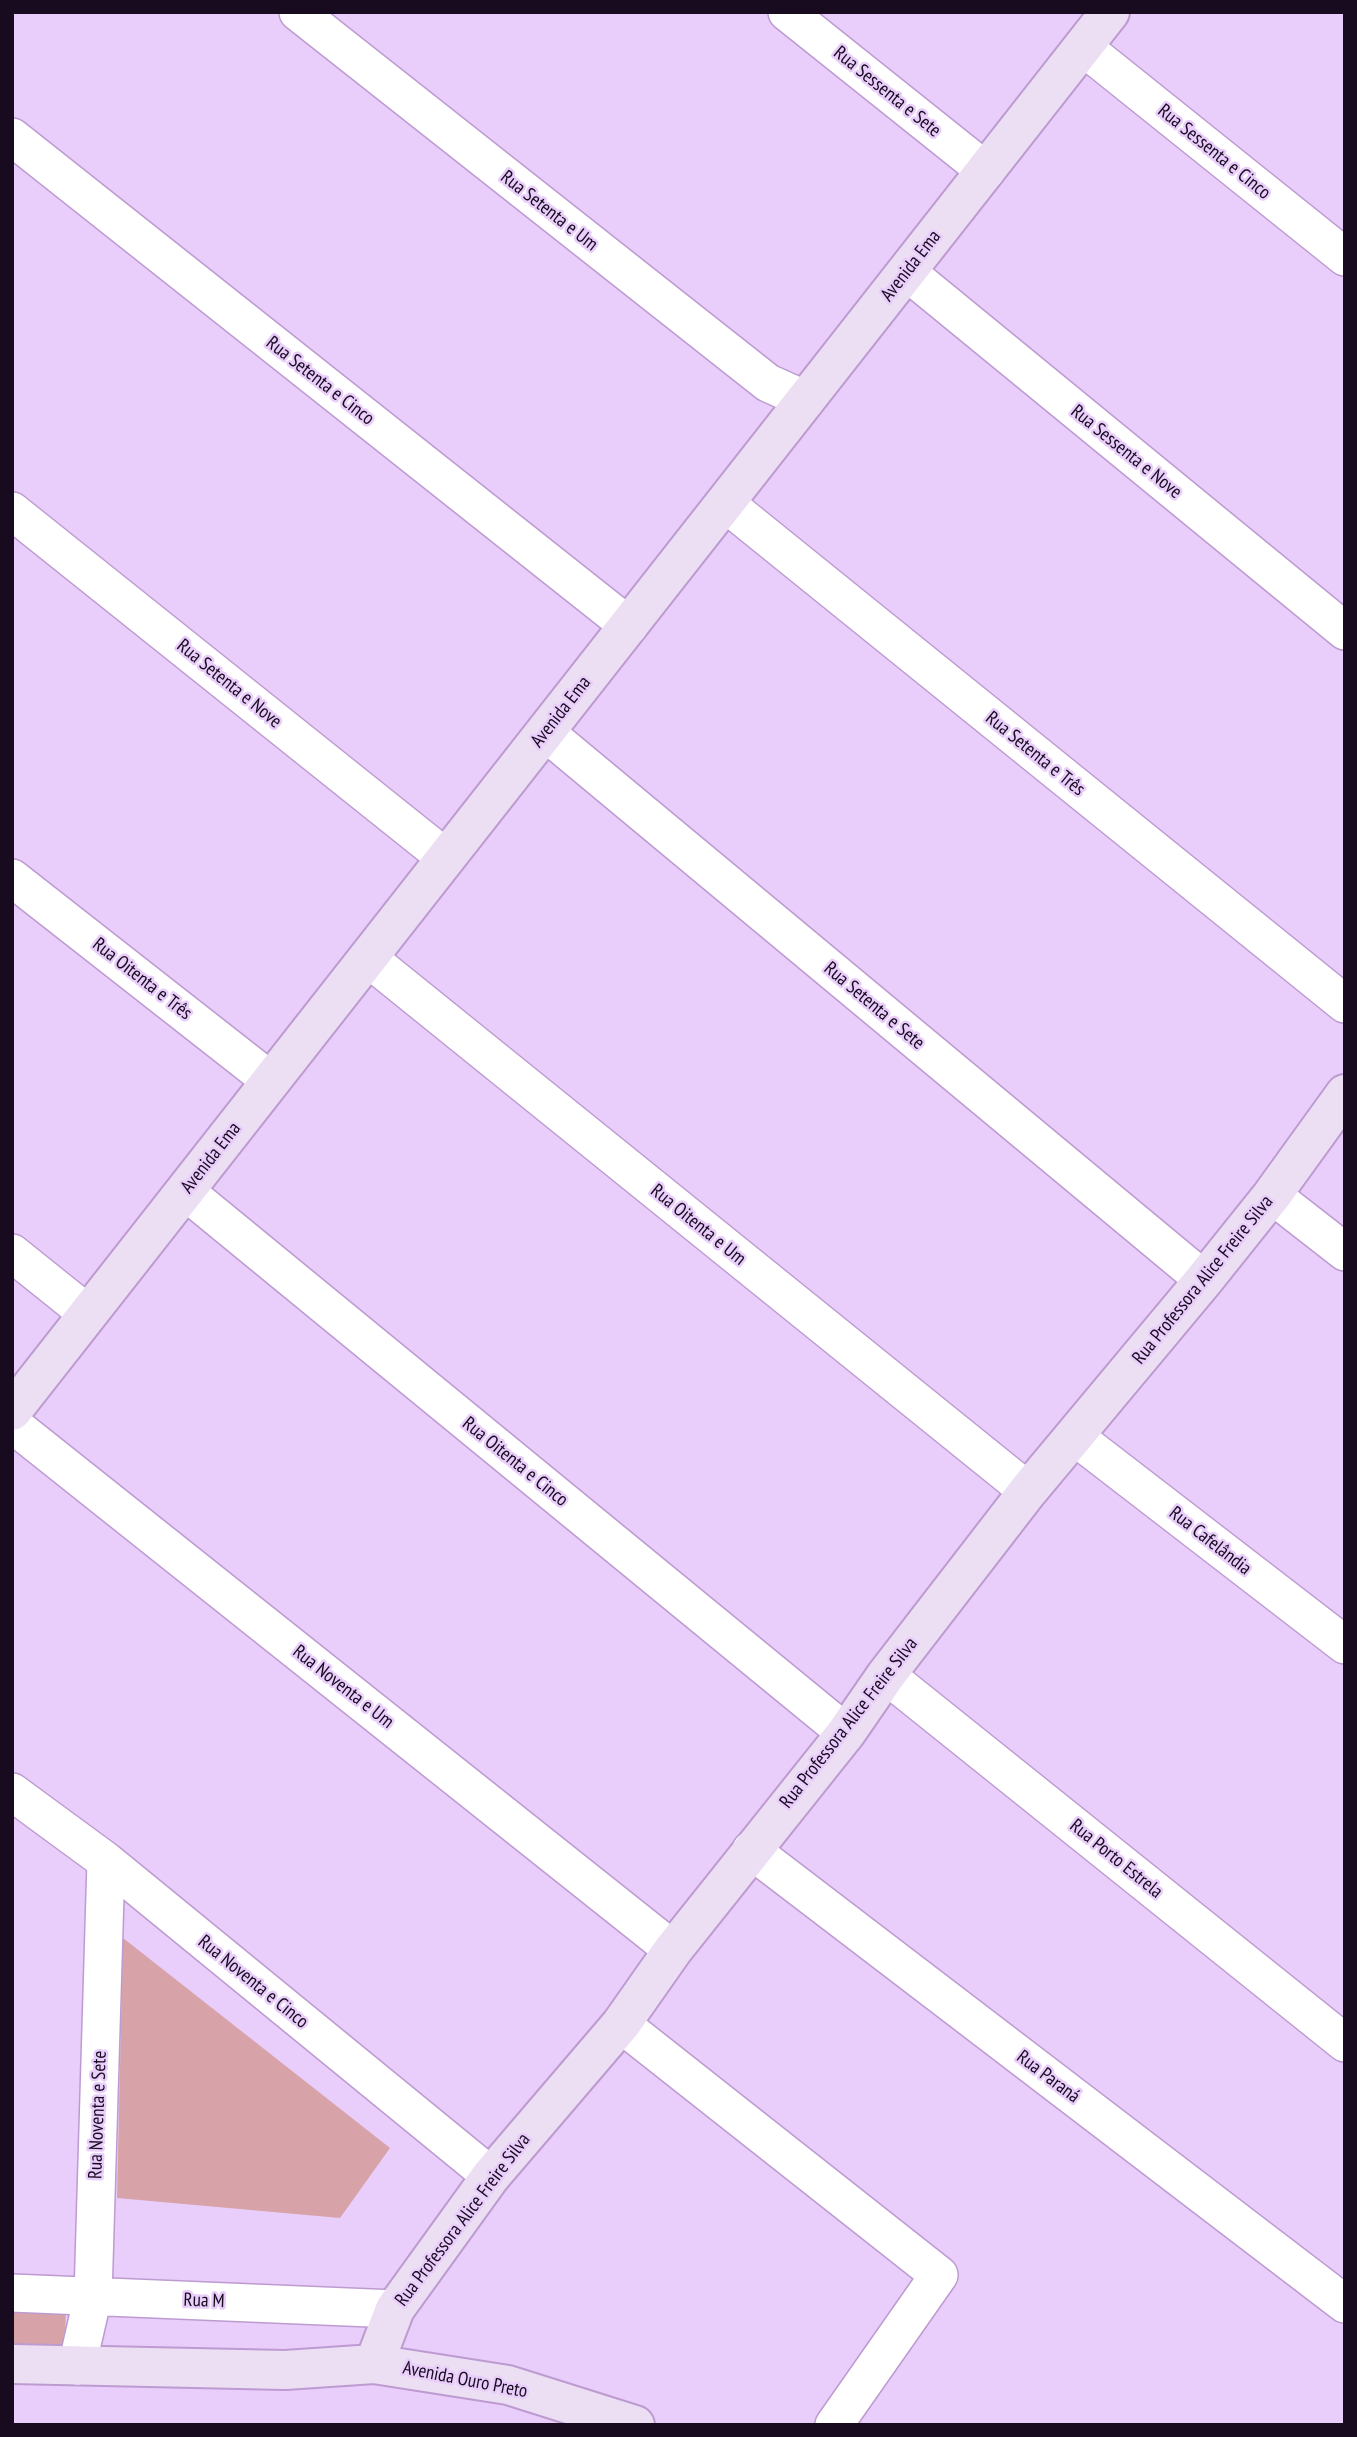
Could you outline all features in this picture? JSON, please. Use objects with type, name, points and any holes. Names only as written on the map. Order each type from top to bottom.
[{"type":"street","name":"Rua Setenta e Um","points":[[298,12],[768,383],[806,400]]},
{"type":"street","name":"Rua Sessenta e Sete","points":[[787,12],[986,171]]},
{"type":"street","name":"Avenida Ema","points":[[12,1411],[1110,12]]},
{"type":"street","name":"Rua Sessenta e Cinco","points":[[1083,47],[1345,257]]},
{"type":"street","name":"Rua Setenta e Cinco","points":[[12,137],[629,626]]},
{"type":"street","name":"Rua Sessenta e Nove","points":[[906,272],[1345,631]]},
{"type":"street","name":"Rua Setenta e Três","points":[[725,503],[1345,1004]]},
{"type":"street","name":"Rua Setenta e Nove","points":[[12,510],[446,858]]},
{"type":"street","name":"Rua Setenta e Sete","points":[[545,732],[1204,1280]]},
{"type":"street","name":"Rua Oitenta e Três","points":[[12,878],[271,1081]]},
{"type":"street","name":"Rua Oitenta e Um","points":[[368,958],[1028,1491]]},
{"type":"street","name":"Rua Professora Alice Freire Silva","points":[[373,2364],[395,2309],[491,2176],[621,2024],[673,1950],[846,1733],[886,1675],[1028,1491],[1272,1195],[1345,1094]]},
{"type":"street","name":"Rua Oitenta e Cinco","points":[[184,1191],[846,1733]]},
{"type":"street","points":[[1272,1195],[1345,1252]]},
{"type":"street","points":[[12,1253],[88,1314]]},
{"type":"street","name":"Rua Noventa e Um","points":[[12,1424],[673,1950]]},
{"type":"street","name":"Rua Cafelândia","points":[[1074,1436],[1345,1645]]},
{"type":"street","name":"Rua Porto Estrela","points":[[886,1675],[1345,2043]]},
{"type":"street","name":"Rua Noventa e Cinco","points":[[12,1792],[106,1861],[491,2176]]},
{"type":"street","name":"Rua Paraná","points":[[751,1850],[1345,2304]]},
{"type":"street","name":"Rua Noventa e Sete","points":[[77,2366],[93,2296],[106,1861]]},
{"type":"street","points":[[621,2024],[939,2275],[834,2425]]},
{"type":"street","name":"Rua M","points":[[12,2293],[395,2309]]},
{"type":"street","points":[[12,2364],[285,2370],[373,2364]]},
{"type":"street","name":"Avenida Ouro Preto","points":[[373,2364],[508,2385],[635,2425]]},
{"type":"shaded area","points":[[123,1938],[390,2148],[340,2218],[117,2198]]},
{"type":"shaded area","points":[[12,2296],[66,2298],[65,2350],[12,2349]]}]
